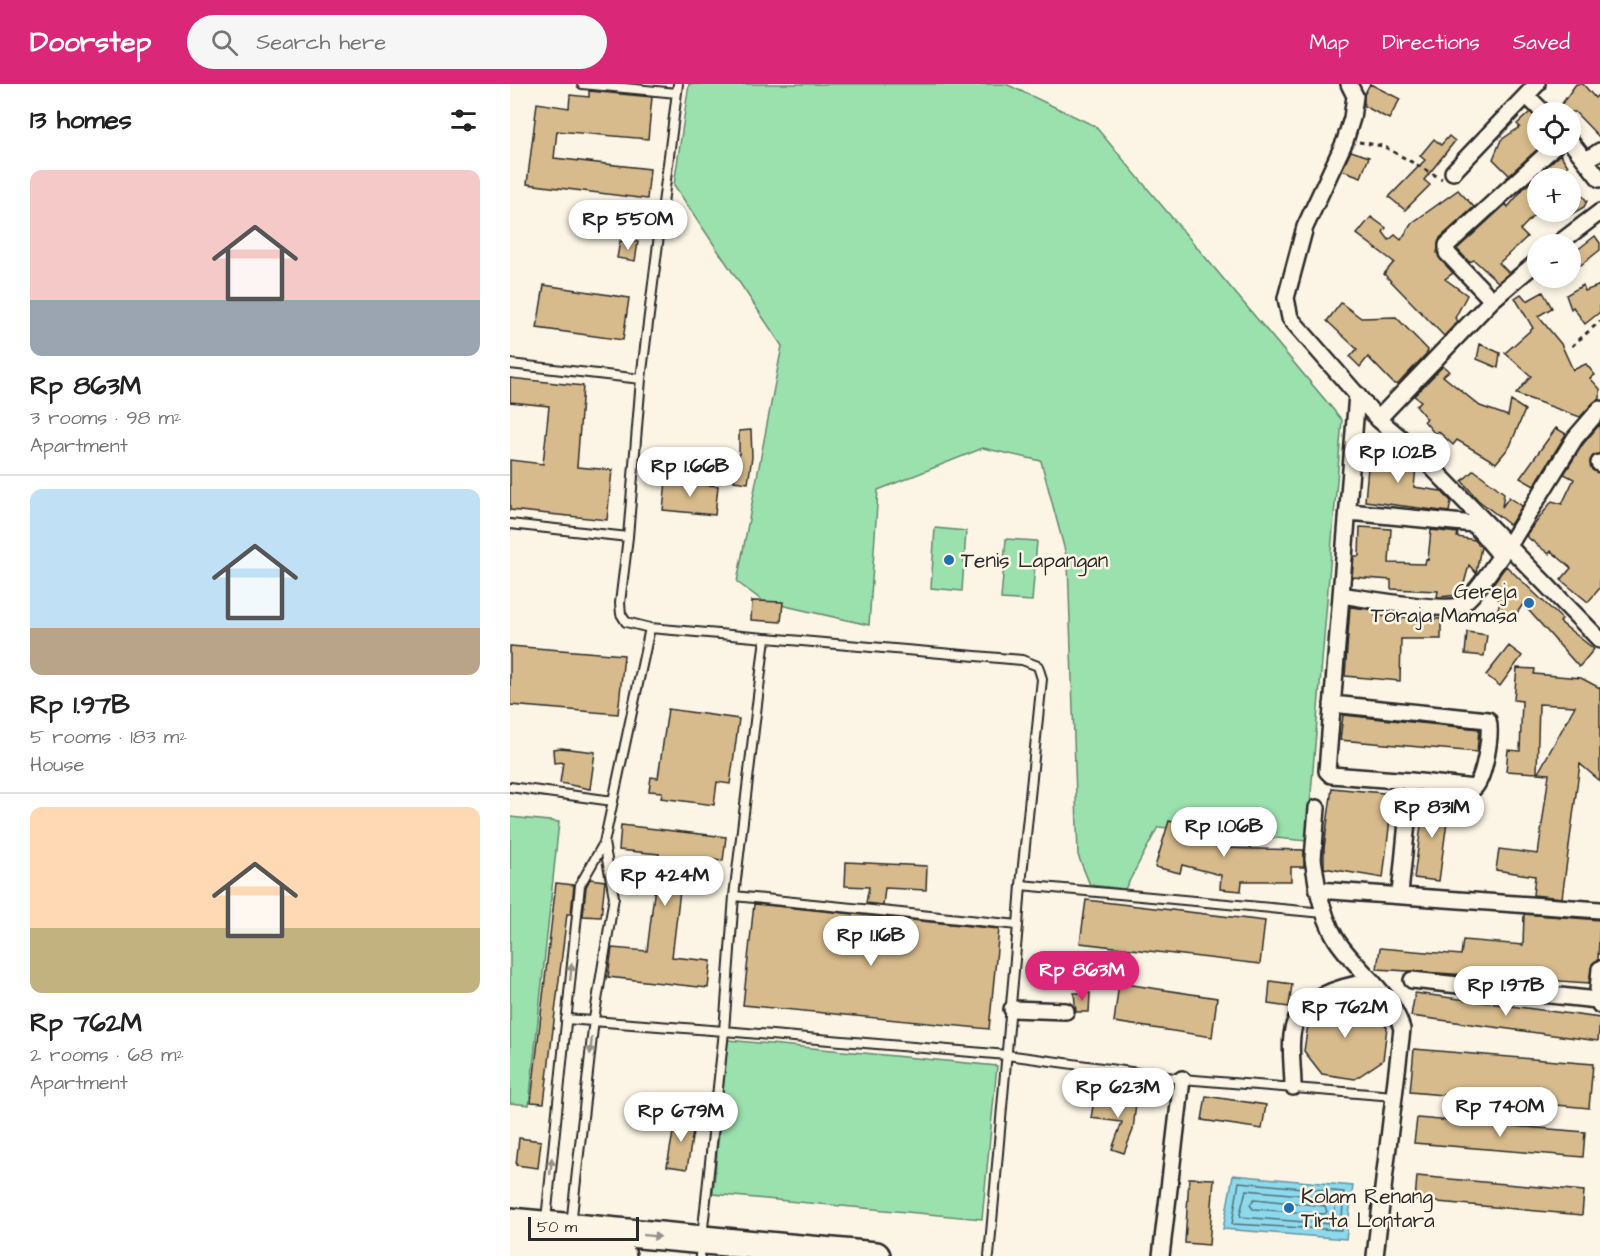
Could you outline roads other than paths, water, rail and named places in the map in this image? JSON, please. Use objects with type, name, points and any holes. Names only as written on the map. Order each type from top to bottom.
[{"type":"highway","points":[[510,1222],[622,1256]]},
{"type":"highway","points":[[510,1244],[557,1237],[701,1248],[876,1256]]},
{"type":"street","points":[[1353,86],[1354,105],[1345,141],[1305,227],[1286,304],[1290,318],[1378,419],[1416,451],[1600,640]]},
{"type":"street","points":[[1453,172],[1532,90]]},
{"type":"street","points":[[1581,147],[1594,155],[1600,179]]},
{"type":"street","points":[[1492,300],[1447,253],[1447,245],[1544,156]]},
{"type":"street","points":[[1571,234],[1600,212]]},
{"type":"street","points":[[1378,419],[1492,300],[1527,270]]},
{"type":"street","points":[[1332,704],[1488,720],[1485,757],[1479,783],[1474,788],[1331,775],[1327,771],[1332,704],[1341,595],[1349,512],[1357,394]]},
{"type":"street","points":[[1508,547],[1575,438],[1600,409]]},
{"type":"street","points":[[1341,595],[1417,605],[1455,607],[1470,596],[1501,556],[1474,524],[1349,512]]},
{"type":"street","points":[[1400,894],[1411,781]]},
{"type":"street","points":[[1317,808],[1313,859],[1324,913],[1336,940],[1398,1015],[1402,1029],[1375,1256]]},
{"type":"street","points":[[1318,890],[1400,894],[1600,910]]},
{"type":"street","points":[[1412,980],[1598,1003],[1600,969]]},
{"type":"street","points":[[1293,1087],[1292,1034],[1296,1020],[1303,1010],[1326,993],[1371,982]]},
{"type":"street","points":[[1012,1009],[1066,1011]]},
{"type":"street","points":[[1161,1256],[1182,1079]]},
{"type":"lane","points":[[582,84],[678,88],[641,380],[628,537],[621,584],[621,614],[626,622],[650,628],[1022,660],[1038,666],[1042,679],[1021,885],[989,1256]]},
{"type":"lane","points":[[510,364],[641,380]]},
{"type":"lane","points":[[510,524],[628,537]]},
{"type":"lane","points":[[557,1237],[566,1019],[580,885],[604,843],[650,628]]},
{"type":"lane","points":[[701,1248],[734,896],[765,638]]},
{"type":"lane","points":[[510,787],[613,801]]},
{"type":"lane","points":[[557,1237],[614,897],[604,843]]},
{"type":"lane","points":[[1021,885],[1324,913]]},
{"type":"lane","points":[[734,896],[1018,925]]},
{"type":"lane","points":[[566,1019],[594,1019],[1006,1055],[1182,1079],[1394,1096]]},
{"type":"water","name":"Kolam Renang Tirta Lontara","points":[[1233,1175],[1353,1186],[1346,1239],[1223,1229]]},
{"type":"place","name":"Tenis Lapangan","points":[[949,560]]},
{"type":"place","name":"Gereja Toraja Mamasa","points":[[1529,603]]},
{"type":"place","name":"Kolam Renang Tirta Lontara","points":[[1289,1208]]}]
